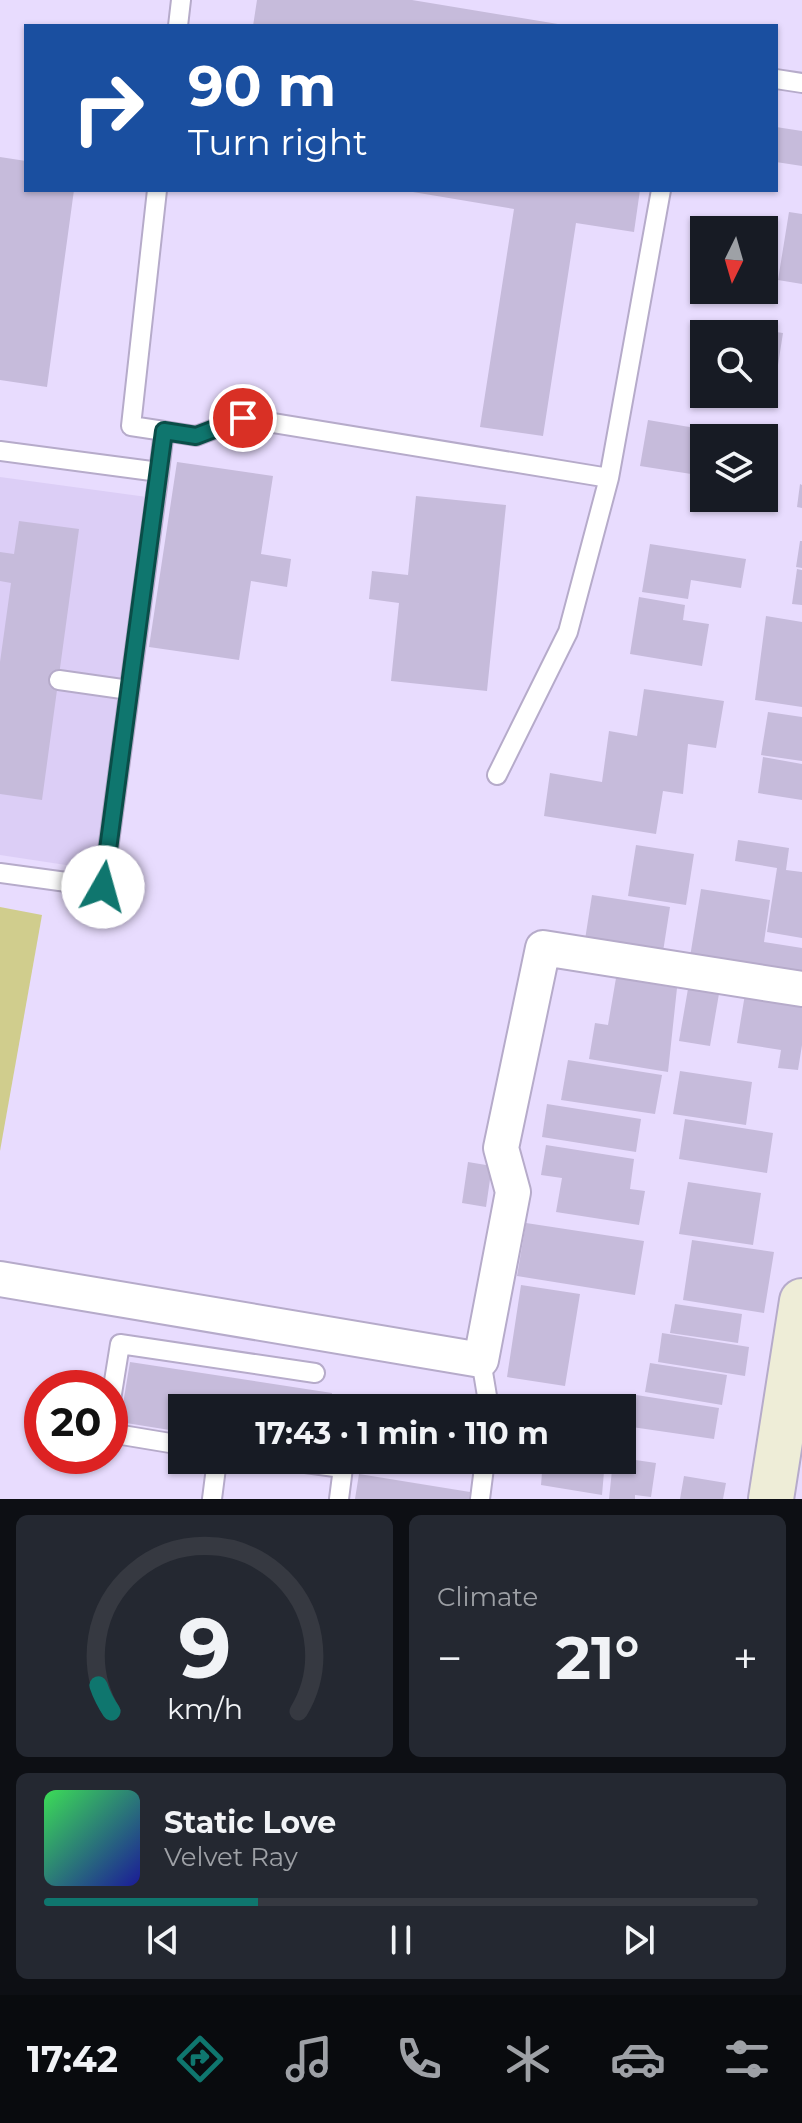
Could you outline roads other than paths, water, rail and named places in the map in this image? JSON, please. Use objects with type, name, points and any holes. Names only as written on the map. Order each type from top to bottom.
[{"type":"main road","points":[[771,1499],[802,1301]]},
{"type":"street","points":[[0,1279],[481,1360],[513,1192],[501,1148],[543,948],[802,989]]},
{"type":"lane","points":[[178,24],[181,0]]},
{"type":"lane","points":[[778,79],[802,83]]},
{"type":"lane","points":[[157,192],[131,426],[196,436],[243,418],[609,478]]},
{"type":"lane","points":[[497,775],[568,632],[609,478],[661,192]]},
{"type":"lane","points":[[0,873],[103,887],[164,431]]},
{"type":"lane","points":[[0,451],[159,472]]},
{"type":"lane","points":[[59,680],[129,690]]},
{"type":"lane","points":[[116,1370],[120,1344],[315,1373]]},
{"type":"lane","points":[[481,1360],[487,1394]]},
{"type":"lane","points":[[128,1436],[168,1443]]},
{"type":"lane","points":[[212,1499],[215,1474]]},
{"type":"lane","points":[[339,1499],[342,1474]]},
{"type":"lane","points":[[480,1499],[483,1474]]}]
